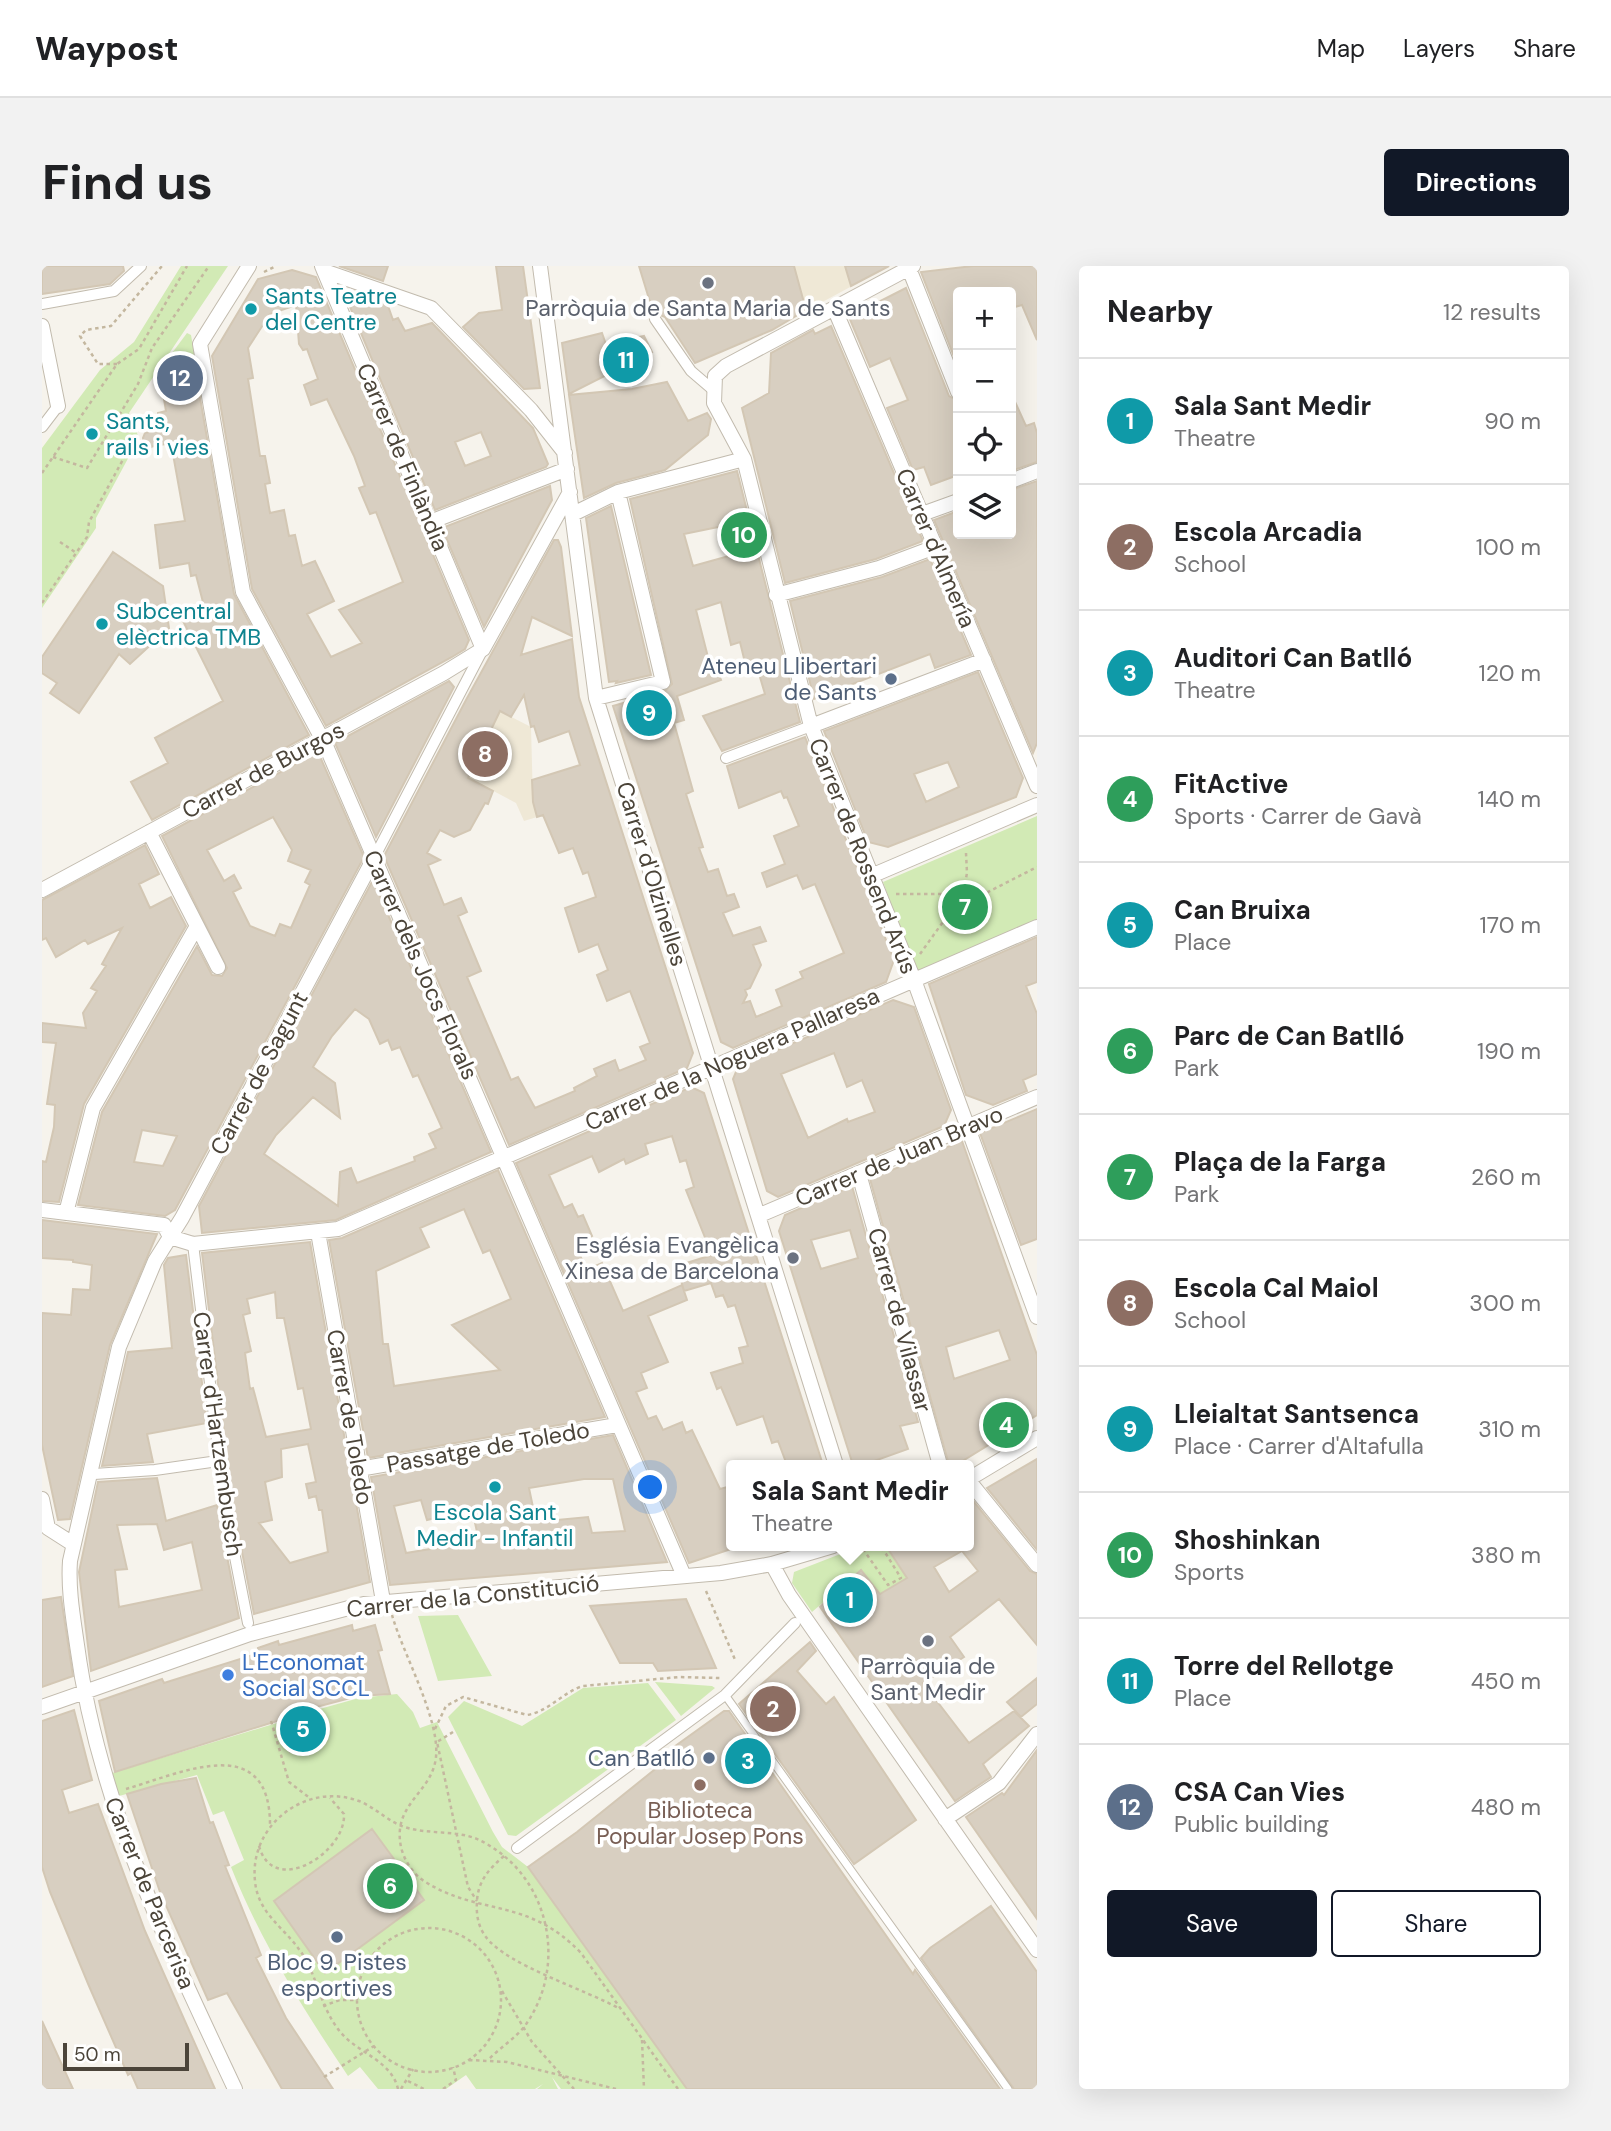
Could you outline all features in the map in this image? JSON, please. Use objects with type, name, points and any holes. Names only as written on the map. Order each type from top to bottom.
[{"type":"street","points":[[42,304],[114,291],[141,266]]},
{"type":"street","name":"Carrer d'Olzinelles","points":[[540,266],[596,698],[834,1460]]},
{"type":"street","points":[[655,319],[691,371],[712,389],[715,376],[726,366],[835,310],[910,267],[953,379]]},
{"type":"street","points":[[323,269],[431,309],[530,411],[566,462],[430,522]]},
{"type":"street","name":"Carrer de Finlàndia","points":[[323,269],[483,649]]},
{"type":"street","name":"Carrer dels Jocs Florals","points":[[253,271],[200,344],[243,593],[322,739],[684,1576]]},
{"type":"street","name":"Carrer d'Almería","points":[[835,310],[1037,786]]},
{"type":"street","points":[[42,326],[58,406],[42,427]]},
{"type":"street","name":"Carrer de Rossend Arús","points":[[712,389],[714,403],[744,459],[811,726],[911,973],[1037,1317]]},
{"type":"street","points":[[573,514],[618,492],[744,459]]},
{"type":"street","points":[[1016,479],[1037,471]]},
{"type":"street","name":"Carrer de Sagunt","points":[[84,1690],[70,1592],[73,1544],[115,1357],[134,1304],[158,1254],[170,1237],[483,649],[570,492]]},
{"type":"street","points":[[596,698],[663,682],[618,492]]},
{"type":"street","points":[[922,514],[953,503]]},
{"type":"street","points":[[776,595],[878,568],[935,547]]},
{"type":"street","name":"Carrer de Burgos","points":[[42,890],[483,649]]},
{"type":"street","points":[[726,758],[984,660]]},
{"type":"street","points":[[871,876],[1037,805]]},
{"type":"street","points":[[149,832],[218,967]]},
{"type":"street","points":[[66,1213],[93,1108],[197,926]]},
{"type":"street","name":"Carrer de la Noguera Pallaresa","points":[[193,1244],[338,1229],[713,1068],[911,973],[1037,928]]},
{"type":"street","name":"Carrer de Juan Bravo","points":[[760,1215],[1037,1097]]},
{"type":"street","name":"Carrer de Vilassar","points":[[859,1174],[939,1460]]},
{"type":"street","points":[[42,1210],[164,1225],[170,1237],[193,1244]]},
{"type":"street","name":"Carrer de Toledo","points":[[318,1232],[359,1468],[387,1606]]},
{"type":"street","name":"Carrer d'Hartzembusch","points":[[193,1244],[218,1461],[248,1623]]},
{"type":"street","name":"Passatge de Toledo","points":[[359,1468],[617,1425]]},
{"type":"street","points":[[974,1477],[1037,1438]]},
{"type":"street","points":[[94,1474],[155,1470],[218,1461]]},
{"type":"street","points":[[974,1486],[1037,1565]]},
{"type":"street","points":[[42,1499],[48,1533],[73,1544]]},
{"type":"street","name":"Carrer de la Constitució","points":[[42,1707],[84,1690],[250,1634],[325,1612],[684,1576],[772,1564],[816,1551]]},
{"type":"street","points":[[772,1564],[799,1619],[1037,1950]]},
{"type":"street","points":[[517,1847],[726,1695],[799,1619]]},
{"type":"street","name":"Carrer de Parcerisa","points":[[84,1690],[106,1780],[126,1844],[235,2089]]},
{"type":"street","points":[[945,1819],[999,1783],[1037,1734]]},
{"type":"lane","points":[[726,1695],[1008,2089]]},
{"type":"path","points":[[117,364],[98,364],[80,336],[86,330],[111,326],[162,266]]},
{"type":"path","points":[[42,473],[117,364],[139,349],[187,266]]},
{"type":"path","points":[[53,457],[88,468],[138,384],[152,348],[209,266]]},
{"type":"path","points":[[253,271],[276,266]]},
{"type":"path","points":[[42,603],[87,537],[89,522],[132,443],[120,413]]},
{"type":"path","points":[[60,542],[76,552]]},
{"type":"path","points":[[911,973],[963,894],[967,873],[964,836]]},
{"type":"path","points":[[878,894],[986,893],[1037,867]]},
{"type":"path","points":[[864,1551],[888,1585],[901,1577],[884,1551]]},
{"type":"path","points":[[434,1730],[446,1706],[463,1697],[527,1715],[535,1713],[568,1691],[589,1685],[679,1677],[742,1678],[705,1588]]},
{"type":"path","points":[[387,1606],[434,1730],[468,1887],[477,1901]]},
{"type":"path","points":[[271,1721],[289,1782],[311,1800]]},
{"type":"path","points":[[453,1732],[437,1742],[432,1773],[409,1802],[400,1826],[402,1853],[417,1876],[439,1889],[522,1913],[547,1924],[572,1942],[678,2089]]},
{"type":"path","points":[[122,1790],[199,1768],[233,1765],[243,1768],[262,1785],[270,1805],[270,1825]]},
{"type":"path","points":[[259,1846],[263,1860],[276,1869],[296,1869],[314,1860],[337,1839],[343,1829],[344,1814],[330,1797]]},
{"type":"path","points":[[413,2070],[400,2089],[391,2073],[343,2035],[323,2006],[302,1954],[271,1919],[258,1898],[254,1867],[259,1846],[270,1825],[285,1811],[311,1800],[330,1797],[356,1800],[400,1826],[457,1833],[485,1842],[503,1857],[532,1891],[547,1924],[548,1974],[536,2007],[523,2028],[489,2059]]},
{"type":"path","points":[[517,1847],[503,1857],[483,1879],[477,1901],[478,1918],[487,1939],[506,1954],[623,2011]]},
{"type":"path","points":[[500,1989],[501,2010],[495,2029],[484,2046],[467,2060],[438,2071],[413,2070],[388,2059],[374,2046],[362,2024],[357,2000],[361,1976],[374,1953],[397,1935],[422,1928],[450,1931],[476,1945],[492,1965],[500,1989],[523,2028],[574,2089]]},
{"type":"path","points":[[323,2006],[340,2000],[357,2000]]},
{"type":"path","points":[[642,2038],[644,2089]]},
{"type":"path","points":[[324,2077],[374,2046]]},
{"type":"path","points":[[467,2060],[489,2059],[616,2089]]},
{"type":"path","points":[[443,2089],[456,2080],[453,2067]]},
{"type":"path","points":[[408,2080],[424,2089]]},
{"type":"shaded area","points":[[766,266],[889,266],[791,319]]},
{"type":"shaded area","points":[[469,695],[531,727],[533,802],[537,817],[524,821],[516,803],[435,760]]},
{"type":"green space","points":[[181,266],[228,266],[129,413],[139,438],[96,518],[96,528],[42,608],[42,448],[100,370],[134,342]]},
{"type":"green space","points":[[187,333],[191,335],[196,363],[160,369]]},
{"type":"green space","points":[[1037,816],[1037,921],[936,967],[916,971],[883,882]]},
{"type":"green space","points":[[848,1551],[888,1551],[907,1578],[880,1594],[861,1570],[812,1612],[792,1583],[794,1572]]},
{"type":"green space","points":[[458,1615],[492,1676],[438,1681],[418,1616]]},
{"type":"green space","points":[[655,1682],[712,1686],[715,1688],[681,1716]]},
{"type":"green space","points":[[648,1683],[676,1720],[516,1836],[508,1835],[448,1717],[464,1701],[522,1726],[583,1688]]},
{"type":"green space","points":[[397,1694],[413,1712],[420,1728],[437,1722],[502,1847],[528,1867],[687,2089],[561,2089],[552,2077],[558,2089],[537,2089],[543,2084],[535,2089],[476,2089],[466,2075],[446,2089],[378,2089],[360,2067],[348,2076],[269,1948],[231,1867],[244,1860],[224,1811],[213,1815],[197,1775],[119,1796],[112,1773],[280,1722],[291,1752],[326,1740],[316,1710],[359,1698]]},
{"type":"building","points":[[42,266],[123,266],[124,271],[110,284],[42,294]]},
{"type":"building","points":[[339,266],[388,266],[383,281]]},
{"type":"building","points":[[496,266],[523,266],[540,388],[524,389],[463,327],[479,313],[502,310]]},
{"type":"building","points":[[639,266],[794,266],[806,310],[772,330],[695,363],[665,317],[653,312]]},
{"type":"building","points":[[845,266],[889,266],[851,286]]},
{"type":"building","points":[[973,266],[1037,266],[1037,340],[1022,305],[1016,307],[1016,287],[953,287],[953,354],[921,272]]},
{"type":"building","points":[[292,270],[316,277],[469,640],[465,649],[452,657],[326,726],[252,589],[212,356],[258,279]],"holes":[[[296,305],[299,344],[303,350],[307,349],[318,379],[304,385],[311,405],[327,399],[365,486],[359,488],[370,514],[376,512],[403,582],[339,610],[362,643],[331,657],[307,614],[334,601],[315,561],[302,566],[295,535],[289,536],[284,510],[270,513],[265,484],[270,483],[265,456],[260,456],[248,379],[253,378],[248,348],[270,314]]]},
{"type":"building","points":[[906,288],[949,396],[953,398],[953,477],[931,485],[924,467],[913,470],[887,408],[908,400],[890,358],[870,367],[849,317]]},
{"type":"building","points":[[349,290],[387,303],[393,320],[398,318],[405,331],[432,323],[533,428],[548,464],[546,467],[435,510],[345,295]],"holes":[[[481,432],[491,456],[465,466],[455,442]]]},
{"type":"building","points":[[831,326],[923,541],[876,559],[785,583],[742,408],[769,393],[771,353],[813,330],[815,334]]},
{"type":"building","points":[[602,333],[610,356],[630,339],[644,336],[652,352],[569,394],[562,343]]},
{"type":"building","points":[[194,363],[234,594],[309,735],[152,820],[131,782],[168,763],[155,738],[223,701],[183,621],[205,610],[196,575],[191,576],[189,563],[160,568],[155,525],[185,521],[171,443],[144,448],[143,438],[145,433],[159,430],[158,413],[166,411],[159,369]]},
{"type":"building","points":[[667,382],[688,421],[707,413],[711,419],[708,435],[665,470],[616,483],[584,498],[569,395],[632,389]]},
{"type":"building","points":[[1016,404],[1026,426],[1034,423],[1037,433],[1037,462],[1016,469]]},
{"type":"building","points":[[737,471],[800,722],[722,751],[703,716],[765,694],[757,667],[747,671],[740,642],[731,645],[721,602],[696,610],[711,669],[716,668],[721,680],[677,696],[684,720],[674,723],[693,791],[686,794],[703,847],[699,848],[708,872],[718,869],[727,896],[734,894],[739,907],[723,913],[733,936],[760,927],[766,941],[753,945],[761,965],[750,988],[745,990],[747,995],[743,1003],[750,1001],[756,1017],[782,1006],[776,990],[803,978],[800,972],[844,953],[815,884],[803,889],[797,875],[767,887],[762,873],[785,864],[774,836],[799,826],[787,797],[784,798],[781,791],[739,808],[727,766],[805,737],[894,960],[886,982],[733,1048],[721,1042],[613,706],[665,691],[672,684],[630,499]],"holes":[[[723,526],[729,556],[693,566],[684,534]]]},
{"type":"building","points":[[1037,481],[1037,743],[1033,753],[934,520],[953,513],[953,539],[1016,539],[1016,488]]},
{"type":"building","points":[[550,486],[552,500],[484,627],[442,528]]},
{"type":"building","points":[[611,506],[651,675],[616,683],[617,681],[609,682],[586,518]]},
{"type":"building","points":[[554,540],[558,540],[572,636],[532,617],[521,655],[572,639],[579,697],[693,1053],[687,1068],[509,1145],[384,856]],"holes":[[[524,695],[531,727],[534,726],[539,742],[569,731],[580,765],[532,780],[537,817],[543,815],[559,853],[573,848],[583,874],[588,872],[596,897],[565,908],[579,952],[598,944],[608,970],[597,975],[607,1001],[630,991],[650,1043],[640,1047],[646,1060],[619,1071],[615,1060],[594,1069],[597,1076],[574,1088],[575,1091],[535,1108],[518,1077],[511,1080],[467,977],[481,971],[458,916],[467,912],[461,898],[444,905],[428,865],[440,860],[427,853],[440,830],[454,837],[470,830],[485,803],[488,804],[493,791],[468,778],[500,711],[511,717]]]},
{"type":"building","name":"Subcentral elèctrica TMB","points":[[113,552],[163,586],[169,628],[130,664],[119,654],[79,713],[50,693],[57,683],[42,673],[42,657]]},
{"type":"building","points":[[930,559],[971,655],[935,668],[930,654],[814,699],[790,601],[882,577]]},
{"type":"building","points":[[978,672],[1023,778],[1016,797],[888,847],[868,842],[824,731]],"holes":[[[948,762],[959,787],[926,802],[914,774]]]},
{"type":"building","points":[[449,681],[454,687],[376,837],[335,743]]},
{"type":"building","points":[[318,752],[364,857],[175,1210],[165,1216],[78,1205],[102,1112],[197,946],[212,975],[222,976],[227,968],[162,836]],"holes":[[[273,817],[292,850],[288,861],[311,870],[305,882],[310,885],[291,928],[280,924],[275,936],[250,926],[233,892],[241,888],[234,875],[224,881],[207,850]],[[142,1130],[177,1136],[163,1166],[134,1162]]]},
{"type":"building","points":[[145,845],[159,874],[139,884],[150,908],[171,897],[186,926],[84,1104],[59,1202],[42,1201],[42,1161],[46,1162],[54,1127],[55,1105],[47,1104],[56,1043],[42,1042],[42,1023],[86,1028],[83,1013],[97,991],[91,988],[106,966],[102,964],[122,928],[88,944],[85,940],[56,957],[46,938],[42,940],[42,900]]},
{"type":"building","points":[[373,880],[491,1152],[336,1220],[202,1233],[199,1206]],"holes":[[[355,1009],[369,1019],[380,1044],[388,1040],[392,1050],[400,1047],[413,1077],[418,1075],[442,1128],[429,1134],[436,1148],[414,1157],[415,1161],[357,1183],[351,1168],[340,1172],[338,1206],[264,1154],[276,1135],[313,1097],[340,1118],[335,1083],[313,1067],[332,1036]]]},
{"type":"building","points":[[1037,937],[1037,982],[1026,986],[1037,1014],[1037,1074],[1023,1080],[1027,1091],[993,1105],[966,1095],[929,984]]},
{"type":"building","points":[[893,1000],[914,1007],[951,1110],[944,1126],[778,1197],[767,1191],[733,1079],[738,1067]],"holes":[[[834,1053],[847,1087],[862,1080],[875,1112],[848,1122],[847,1119],[808,1138],[781,1074]]]},
{"type":"building","points":[[691,1087],[704,1093],[821,1460],[785,1460],[778,1441],[772,1443],[763,1416],[737,1425],[721,1387],[717,1389],[711,1373],[743,1363],[739,1348],[748,1346],[735,1305],[728,1307],[723,1295],[716,1297],[711,1283],[684,1291],[687,1300],[648,1316],[668,1362],[641,1373],[647,1388],[636,1392],[648,1419],[656,1416],[663,1430],[682,1422],[686,1433],[692,1430],[720,1489],[726,1487],[726,1551],[689,1563],[516,1163]],"holes":[[[672,1136],[680,1162],[686,1160],[694,1187],[686,1190],[712,1255],[677,1266],[684,1291],[682,1285],[623,1311],[602,1263],[586,1270],[575,1243],[592,1236],[583,1215],[578,1217],[572,1204],[564,1208],[549,1175],[592,1156],[599,1172],[624,1159],[626,1164],[648,1154],[645,1144]]]},
{"type":"building","points":[[1037,1109],[1037,1239],[1021,1245],[980,1133]]},
{"type":"building","points":[[962,1141],[1037,1355],[1037,1415],[964,1460],[948,1460],[870,1179]],"holes":[[[999,1330],[1010,1360],[954,1379],[946,1347]]]},
{"type":"building","points":[[498,1170],[605,1417],[368,1458],[329,1240],[342,1238]],"holes":[[[464,1209],[483,1253],[490,1250],[511,1299],[452,1325],[500,1370],[394,1386],[388,1344],[383,1344],[376,1271],[429,1247],[420,1228]]]},
{"type":"building","points":[[852,1186],[918,1422],[900,1426],[908,1449],[877,1460],[851,1460],[779,1231],[785,1215]],"holes":[[[850,1230],[858,1258],[821,1269],[811,1240]]]},
{"type":"building","points":[[42,1220],[157,1234],[110,1345],[70,1519],[58,1520],[42,1445],[42,1313],[71,1315],[73,1289],[90,1290],[92,1265],[73,1260],[42,1258]]},
{"type":"building","points":[[310,1242],[370,1582],[254,1614],[233,1505],[202,1253]],"holes":[[[275,1292],[277,1318],[284,1318],[298,1389],[303,1388],[311,1429],[266,1437],[253,1388],[250,1389],[245,1353],[251,1351],[243,1315],[250,1313],[247,1299]],[[308,1444],[316,1482],[306,1484],[309,1498],[316,1496],[319,1510],[322,1510],[328,1552],[290,1563],[259,1523],[272,1520],[265,1482],[282,1477],[281,1449]]]},
{"type":"building","points":[[186,1255],[207,1423],[147,1434],[153,1462],[102,1466],[128,1352],[172,1348],[164,1265],[168,1258]]},
{"type":"building","points":[[613,1435],[667,1562],[390,1585],[371,1477]],"holes":[[[584,1479],[613,1479],[625,1531],[592,1533],[588,1517],[536,1522],[529,1488]],[[421,1500],[427,1520],[472,1509],[479,1541],[406,1553],[394,1506]]]},
{"type":"building","points":[[1037,1459],[1037,1550],[987,1488]]},
{"type":"building","points":[[157,1478],[166,1521],[217,1505],[239,1618],[91,1671],[79,1572],[98,1482]],"holes":[[[157,1524],[164,1550],[192,1542],[202,1590],[119,1607],[115,1570],[127,1569],[117,1525]]]},
{"type":"building","points":[[974,1502],[1030,1571],[1037,1574],[1037,1645],[999,1599],[950,1637],[964,1657],[923,1683],[969,1743],[1014,1711],[1029,1726],[983,1764],[991,1777],[955,1801],[820,1607],[861,1570],[880,1594],[907,1578],[889,1551],[962,1551],[974,1551]],"holes":[[[962,1551],[978,1571],[949,1592],[934,1567]]]},
{"type":"building","points":[[61,1597],[73,1676],[42,1687],[42,1600]]},
{"type":"building","points":[[686,1599],[716,1668],[658,1671],[653,1663],[620,1663],[590,1606]]},
{"type":"building","points":[[352,1625],[353,1631],[375,1625],[382,1650],[378,1651],[390,1694],[358,1696],[316,1707],[326,1740],[290,1752],[280,1720],[115,1772],[99,1701],[162,1679],[164,1683],[259,1653],[258,1648],[278,1641],[279,1645]]},
{"type":"building","points":[[810,1642],[816,1651],[797,1671],[826,1704],[834,1697],[916,1820],[854,1864],[739,1704]]},
{"type":"building","points":[[1037,1678],[1037,1704],[1021,1717],[1007,1702]]},
{"type":"building","points":[[74,1710],[92,1780],[62,1790],[69,1813],[98,1804],[145,1931],[215,2089],[138,2089],[131,2073],[128,2075],[50,1892],[42,1867],[42,1721]]},
{"type":"building","points":[[724,1711],[729,1711],[913,1974],[915,1970],[1000,2089],[687,2089],[528,1867],[577,1832],[664,1762],[660,1757]]},
{"type":"building","points":[[1037,1750],[1037,1919],[966,1817],[1002,1793],[1004,1795]]},
{"type":"building","points":[[196,1778],[210,1823],[213,1822],[229,1865],[225,1866],[261,1955],[256,1958],[286,2018],[333,2089],[282,2089],[227,1993],[208,2000],[160,1892],[127,1794]]},
{"type":"building","name":"Bloc 9. Pistes esportives","points":[[372,1829],[424,1900],[325,1973],[274,1901]]},
{"type":"building","points":[[991,1906],[1037,1972],[1037,2089],[1014,2089],[921,1958],[930,1948]]},
{"type":"building","points":[[42,2021],[73,2089],[42,2089]]},
{"type":"place","name":"Parròquia de Santa Maria de Sants","points":[[708,283]]},
{"type":"place","name":"Sants Teatre del Centre","points":[[251,309]]},
{"type":"place","name":"Torre del Rellotge","points":[[626,360]]},
{"type":"place","name":"CSA Can Vies","points":[[180,378]]},
{"type":"place","name":"Sants, rails i vies","points":[[92,434]]},
{"type":"place","name":"Shoshinkan","points":[[744,535]]},
{"type":"place","name":"Subcentral elèctrica TMB","points":[[102,624]]},
{"type":"place","name":"Ateneu Llibertari de Sants","points":[[891,679]]},
{"type":"place","name":"Lleialtat Santsenca","points":[[649,713]]},
{"type":"place","name":"Escola Cal Maiol","points":[[485,754]]},
{"type":"place","name":"Plaça de la Farga","points":[[965,907]]},
{"type":"place","name":"Església Evangèlica Xinesa de Barcelona","points":[[793,1258]]},
{"type":"place","name":"FitActive","points":[[1006,1425]]},
{"type":"place","name":"Escola Sant Medir - Infantil","points":[[495,1487]]},
{"type":"place","name":"Sala Sant Medir","points":[[850,1600]]},
{"type":"place","name":"Parròquia de Sant Medir","points":[[928,1641]]},
{"type":"place","name":"L'Economat Social SCCL","points":[[228,1675]]},
{"type":"place","name":"Escola Arcadia","points":[[773,1709]]},
{"type":"place","name":"Can Bruixa","points":[[303,1729]]},
{"type":"place","name":"Can Batlló","points":[[709,1758]]},
{"type":"place","name":"Auditori Can Batlló","points":[[748,1761]]},
{"type":"place","name":"Biblioteca Popular Josep Pons","points":[[700,1785]]},
{"type":"place","name":"Parc de Can Batlló","points":[[390,1886]]},
{"type":"place","name":"Bloc 9. Pistes esportives","points":[[337,1937]]}]
